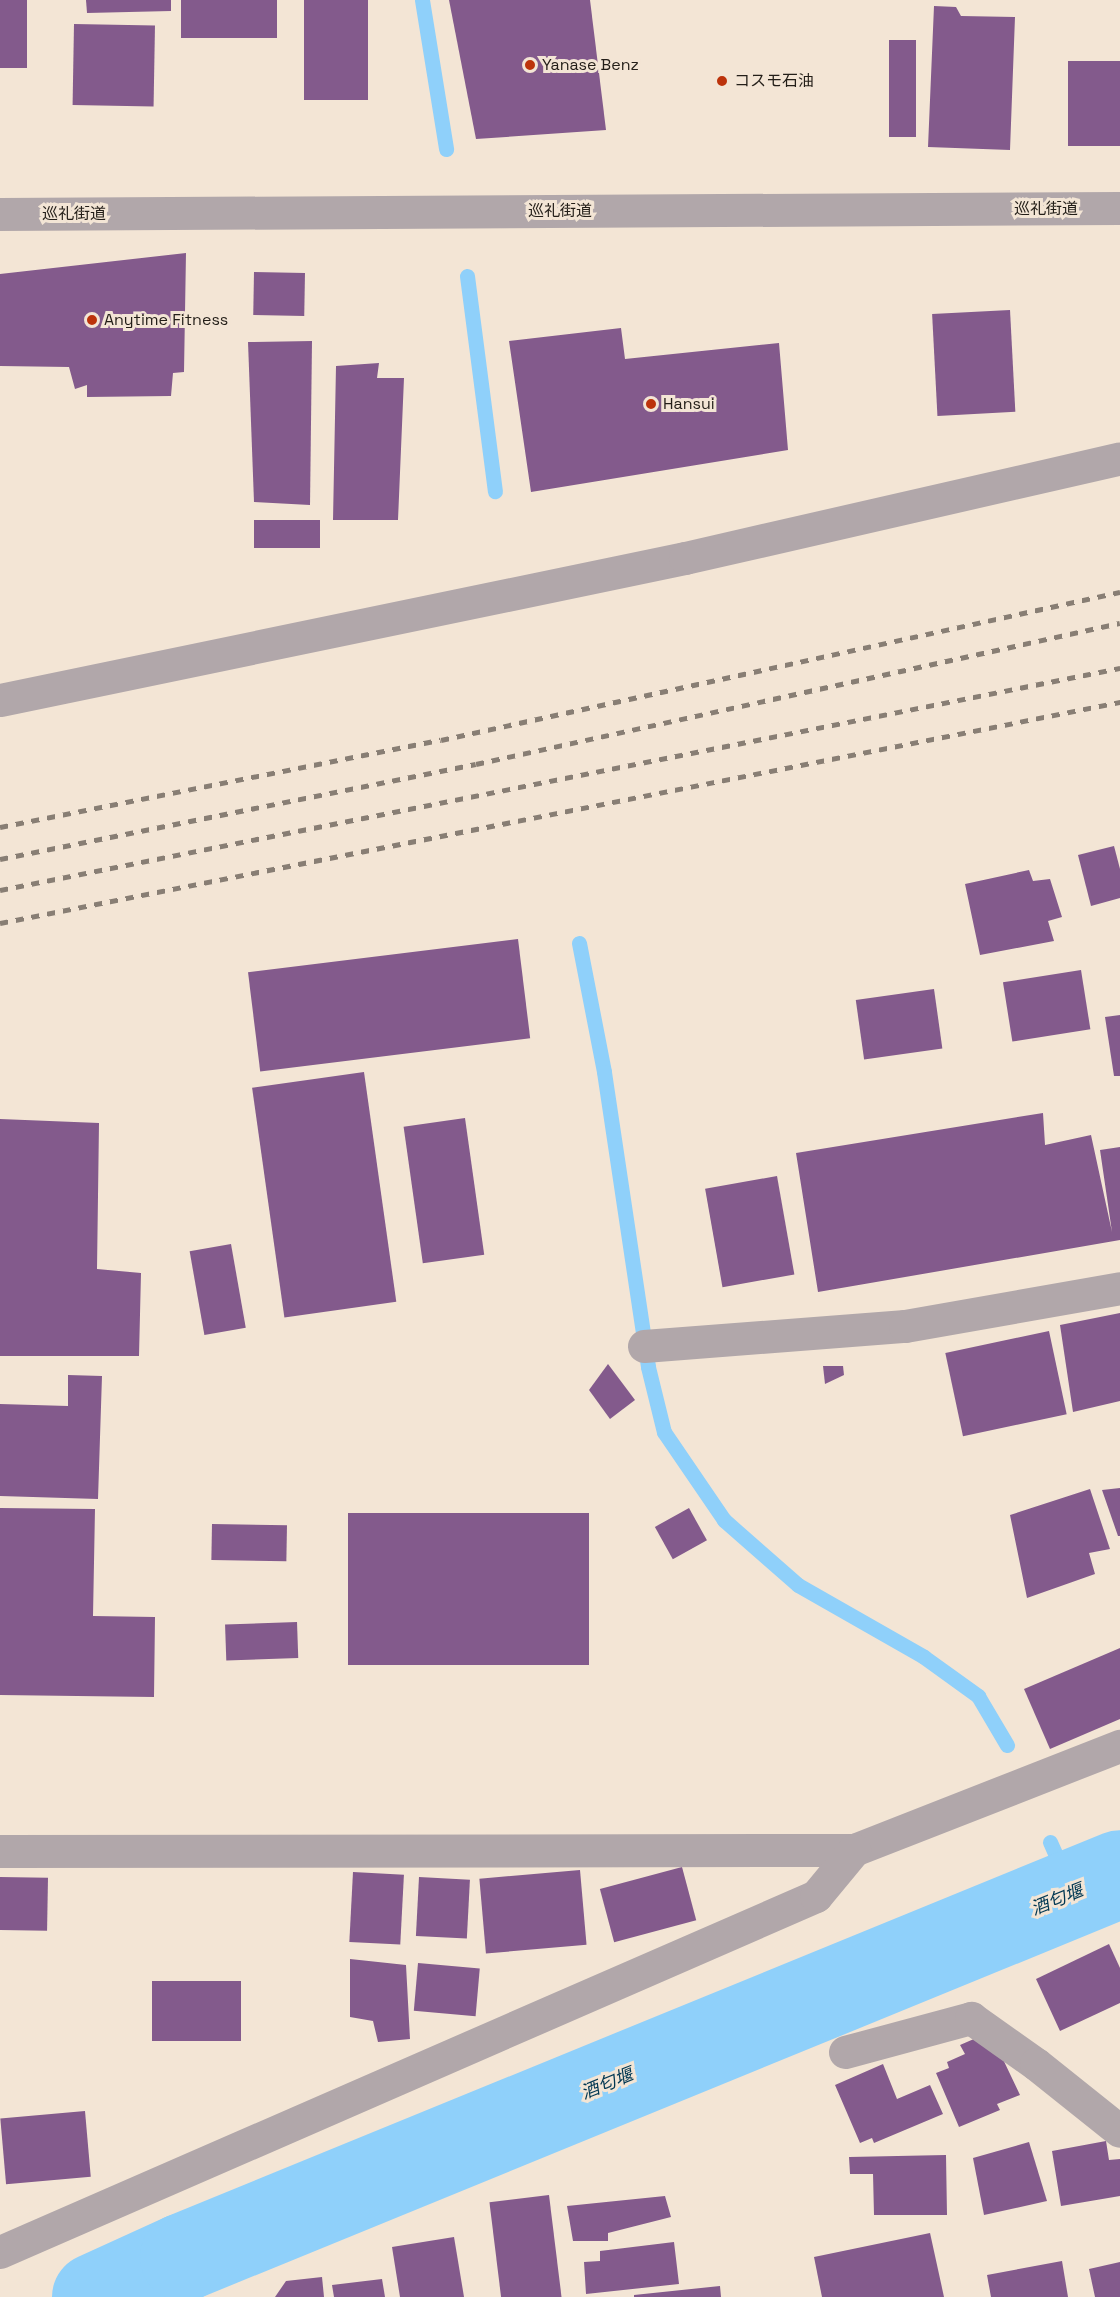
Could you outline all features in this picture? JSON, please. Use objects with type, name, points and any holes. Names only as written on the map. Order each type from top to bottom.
[{"type":"street","name":"巡礼街道","points":[[0,214],[1120,208]]},
{"type":"street","points":[[0,700],[685,558],[1120,458]]},
{"type":"street","points":[[644,1346],[905,1326],[1120,1288]]},
{"type":"street","points":[[0,1851],[854,1850],[1120,1746]]},
{"type":"street","points":[[0,2252],[816,1896],[854,1850]]},
{"type":"street","points":[[845,2052],[971,2018],[1120,2131]]},
{"type":"building","points":[[0,0],[27,0],[27,68],[0,68]]},
{"type":"building","points":[[86,0],[171,0],[171,11],[87,13]]},
{"type":"building","points":[[181,0],[277,0],[277,38],[181,38]]},
{"type":"building","points":[[304,0],[368,0],[368,100],[304,100]]},
{"type":"building","name":"Yanase Benz","points":[[449,0],[590,0],[606,130],[476,139]]},
{"type":"building","points":[[934,6],[956,7],[961,16],[1015,17],[1010,150],[928,147]]},
{"type":"building","points":[[74,24],[155,25],[154,106],[73,105]]},
{"type":"building","points":[[889,40],[916,40],[916,137],[889,137]]},
{"type":"building","points":[[1068,61],[1120,61],[1120,146],[1068,146]]},
{"type":"building","name":"Anytime Fitness","points":[[186,253],[184,372],[173,373],[171,396],[87,397],[87,385],[75,389],[69,367],[0,366],[0,274]]},
{"type":"building","points":[[254,272],[305,273],[304,316],[253,315]]},
{"type":"building","points":[[1010,310],[1015,412],[937,416],[932,314]]},
{"type":"building","name":"Hansui","points":[[621,328],[625,359],[779,343],[788,450],[531,492],[509,341]]},
{"type":"building","points":[[312,341],[310,505],[254,502],[248,342]]},
{"type":"building","points":[[379,363],[377,378],[404,378],[398,520],[333,520],[336,366]]},
{"type":"building","points":[[254,520],[320,520],[320,548],[254,548]]},
{"type":"building","points":[[1114,846],[1120,869],[1120,898],[1091,906],[1078,855]]},
{"type":"building","points":[[1029,870],[1033,881],[1050,879],[1062,917],[1048,921],[1054,941],[980,955],[965,884]]},
{"type":"building","points":[[518,939],[530,1038],[260,1071],[248,972]]},
{"type":"building","points":[[1081,970],[1090,1029],[1012,1042],[1003,982]]},
{"type":"building","points":[[934,989],[942,1048],[864,1059],[856,1000]]},
{"type":"building","points":[[1120,1015],[1120,1076],[1114,1076],[1105,1017]]},
{"type":"building","points":[[364,1072],[396,1302],[284,1317],[252,1088]]},
{"type":"building","points":[[1043,1113],[1045,1145],[1091,1135],[1112,1232],[1100,1150],[1120,1147],[1120,1240],[818,1292],[796,1153]]},
{"type":"building","points":[[465,1118],[484,1255],[423,1263],[404,1127]]},
{"type":"building","points":[[0,1119],[99,1123],[97,1269],[141,1273],[139,1356],[0,1356]]},
{"type":"building","points":[[777,1176],[794,1274],[722,1287],[705,1189]]},
{"type":"building","points":[[231,1244],[246,1328],[204,1335],[190,1251]]},
{"type":"building","points":[[1120,1313],[1120,1401],[1073,1412],[1060,1325]]},
{"type":"building","points":[[1049,1331],[1067,1414],[963,1436],[945,1353]]},
{"type":"building","points":[[608,1364],[635,1400],[610,1419],[589,1390]]},
{"type":"building","points":[[823,1366],[843,1366],[844,1375],[825,1384]]},
{"type":"building","points":[[68,1375],[102,1376],[98,1499],[0,1496],[0,1404],[68,1406]]},
{"type":"building","points":[[1120,1488],[1120,1536],[1118,1536],[1102,1490]]},
{"type":"building","points":[[1090,1489],[1110,1549],[1089,1553],[1095,1574],[1027,1598],[1010,1515]]},
{"type":"building","points":[[0,1508],[95,1509],[93,1616],[155,1617],[154,1697],[0,1695]]},
{"type":"building","points":[[689,1508],[707,1540],[673,1559],[655,1527]]},
{"type":"building","points":[[348,1513],[589,1513],[589,1665],[348,1665]]},
{"type":"building","points":[[212,1524],[287,1525],[286,1561],[211,1560]]},
{"type":"building","points":[[297,1622],[298,1658],[226,1660],[225,1625]]},
{"type":"building","points":[[1120,1648],[1120,1719],[1050,1749],[1024,1689]]},
{"type":"building","points":[[682,1867],[696,1920],[614,1942],[600,1889]]},
{"type":"building","points":[[580,1870],[587,1945],[486,1954],[479,1879]]},
{"type":"building","points":[[353,1872],[404,1875],[400,1945],[349,1942]]},
{"type":"building","points":[[0,1877],[48,1878],[47,1931],[0,1930]]},
{"type":"building","points":[[419,1877],[470,1880],[467,1939],[416,1936]]},
{"type":"building","points":[[1109,1944],[1120,1968],[1120,2003],[1060,2031],[1036,1979]]},
{"type":"building","points":[[350,1959],[406,1965],[410,2039],[378,2042],[373,2021],[350,2017]]},
{"type":"building","points":[[418,1963],[480,1968],[476,2016],[414,2011]]},
{"type":"building","points":[[152,1981],[241,1981],[241,2041],[152,2041]]},
{"type":"building","points":[[990,2032],[1020,2095],[997,2104],[1000,2110],[959,2127],[936,2073],[949,2068],[947,2062],[965,2054],[960,2045]]},
{"type":"building","points":[[883,2064],[897,2099],[930,2085],[943,2114],[874,2143],[872,2138],[860,2143],[835,2085]]},
{"type":"building","points":[[85,2111],[91,2177],[6,2184],[0,2118]]},
{"type":"building","points":[[1106,2141],[1109,2160],[1120,2159],[1120,2196],[1061,2206],[1052,2151]]},
{"type":"building","points":[[1029,2142],[1047,2201],[984,2215],[973,2158]]},
{"type":"building","points":[[946,2155],[947,2215],[874,2215],[873,2174],[850,2174],[849,2157]]},
{"type":"building","points":[[549,2195],[562,2297],[501,2297],[489,2202]]},
{"type":"building","points":[[665,2196],[671,2217],[608,2233],[608,2241],[573,2241],[567,2206]]},
{"type":"building","points":[[930,2233],[944,2297],[822,2297],[814,2257]]},
{"type":"building","points":[[454,2237],[464,2297],[400,2297],[392,2247]]},
{"type":"building","points":[[674,2242],[679,2284],[586,2294],[584,2262],[600,2261],[600,2251]]},
{"type":"building","points":[[1062,2261],[1068,2297],[991,2297],[987,2275]]},
{"type":"building","points":[[1120,2262],[1120,2297],[1095,2297],[1089,2269]]},
{"type":"building","points":[[322,2277],[324,2297],[275,2297],[286,2281]]},
{"type":"building","points":[[382,2279],[385,2297],[334,2297],[332,2285]]},
{"type":"building","points":[[720,2286],[721,2297],[634,2297],[634,2295]]},
{"type":"waterway","points":[[422,0],[446,149]]},
{"type":"waterway","points":[[467,276],[495,491]]},
{"type":"waterway","points":[[579,943],[604,1072],[648,1367],[664,1432],[724,1520],[798,1585],[924,1657],[978,1696],[1007,1745]]},
{"type":"waterway","points":[[1050,1842],[1073,1894]]},
{"type":"waterway","name":"酒匂堰","points":[[96,2297],[184,2257],[1120,1874]]},
{"type":"railway","points":[[0,827],[441,740],[1120,592]]},
{"type":"railway","points":[[0,859],[476,764],[1120,623]]},
{"type":"railway","points":[[0,890],[1120,668]]},
{"type":"railway","points":[[0,923],[1120,702]]},
{"type":"place","name":"Yanase Benz","points":[[530,65]]},
{"type":"place","name":"コスモ石油","points":[[722,81]]},
{"type":"place","name":"Anytime Fitness","points":[[92,320]]},
{"type":"place","name":"Hansui","points":[[651,404]]}]
